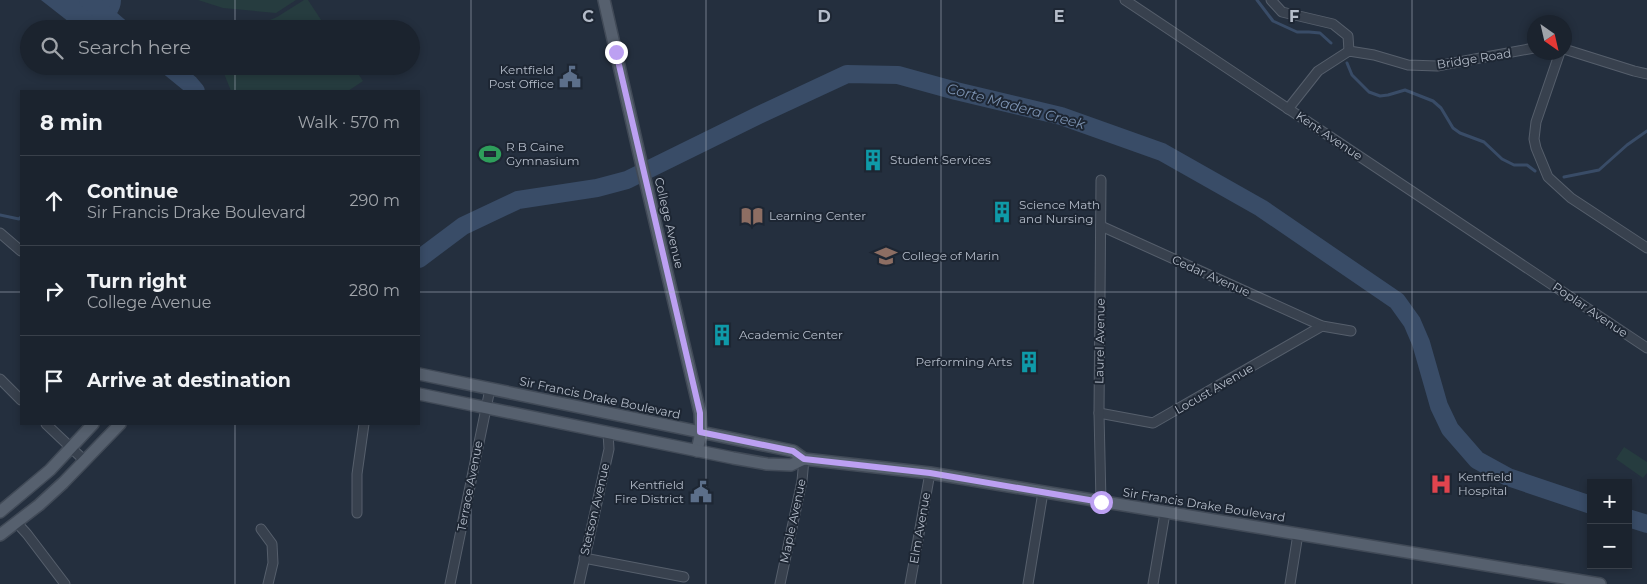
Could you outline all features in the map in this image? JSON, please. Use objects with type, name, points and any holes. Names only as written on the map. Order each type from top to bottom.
[{"type":"main road","name":"College Avenue","points":[[604,0],[700,413],[697,452]]},
{"type":"main road","name":"Sir Francis Drake Boulevard","points":[[420,374],[793,451],[804,459],[930,473],[1298,534],[1541,579],[1600,584]]},
{"type":"main road","name":"Sir Francis Drake Boulevard","points":[[420,394],[697,452],[791,466],[804,459]]},
{"type":"main road","points":[[0,512],[32,486],[92,425]]},
{"type":"main road","points":[[0,535],[45,499],[119,425]]},
{"type":"street","name":"Kent Avenue","points":[[1125,0],[1423,200],[1534,272]]},
{"type":"street","points":[[1271,0],[1282,12],[1333,24],[1348,36],[1350,51],[1318,71],[1288,109]]},
{"type":"street","name":"Bridge Road","points":[[1350,51],[1374,55],[1408,65],[1437,66],[1527,49]]},
{"type":"street","points":[[1572,52],[1634,72],[1647,74]]},
{"type":"street","points":[[1557,60],[1536,122],[1534,139],[1548,177],[1571,198],[1647,248]]},
{"type":"street","name":"Laurel Avenue","points":[[1101,180],[1099,413],[1101,502]]},
{"type":"street","name":"Cedar Avenue","points":[[1101,226],[1322,326],[1351,331]]},
{"type":"street","points":[[0,233],[20,250]]},
{"type":"street","name":"Poplar Avenue","points":[[1534,272],[1647,348]]},
{"type":"street","name":"Locust Avenue","points":[[1099,413],[1153,423],[1322,326]]},
{"type":"street","points":[[0,379],[20,399]]},
{"type":"street","name":"Terrace Avenue","points":[[450,584],[490,389]]},
{"type":"street","points":[[47,425],[85,461]]},
{"type":"street","points":[[357,513],[356,474],[364,425]]},
{"type":"street","name":"Stetson Avenue","points":[[579,584],[607,456],[608,433]]},
{"type":"street","name":"Maple Avenue","points":[[780,584],[802,482],[804,459]]},
{"type":"street","name":"Elm Avenue","points":[[910,584],[930,473]]},
{"type":"street","points":[[1028,584],[1043,492]]},
{"type":"street","points":[[1153,584],[1165,513]]},
{"type":"street","points":[[17,523],[28,534],[65,584]]},
{"type":"street","points":[[260,529],[272,544],[273,563],[268,584]]},
{"type":"street","points":[[1290,584],[1298,534]]},
{"type":"street","points":[[584,558],[684,577]]},
{"type":"green space","points":[[198,0],[296,0],[276,13],[223,8]]},
{"type":"green space","points":[[304,0],[308,0],[321,20],[270,20]]},
{"type":"green space","points":[[225,75],[359,75],[363,81],[350,90],[231,90]]},
{"type":"green space","points":[[1624,447],[1647,462],[1647,473],[1643,478],[1616,459]]},
{"type":"water","points":[[41,0],[121,0],[118,11],[112,20],[67,20]]},
{"type":"waterway","name":"Corte Madera Creek","points":[[88,0],[111,20]]},
{"type":"waterway","points":[[1257,0],[1273,21],[1297,32],[1320,33],[1331,43]]},
{"type":"waterway","points":[[1347,63],[1352,75],[1369,92],[1380,96],[1405,90],[1433,101],[1441,108],[1453,128],[1460,133],[1484,142],[1502,159],[1514,165],[1527,165],[1535,171]]},
{"type":"waterway","name":"Corte Madera Creek","points":[[420,258],[463,226],[518,200],[597,188],[627,180],[847,74],[898,75],[1061,116],[1162,152],[1261,208],[1397,301],[1412,322],[1421,343],[1439,406],[1450,429],[1477,460],[1508,477],[1587,504]]},
{"type":"waterway","name":"Corte Madera Creek","points":[[179,75],[195,90]]},
{"type":"waterway","points":[[1564,177],[1599,170],[1627,145],[1647,131]]},
{"type":"waterway","points":[[0,215],[20,218]]},
{"type":"waterway","name":"Corte Madera Creek","points":[[1632,519],[1647,524]]},
{"type":"place","name":"Kentfield Post Office","points":[[570,77]]},
{"type":"place","name":"R B Caine Gymnasium","points":[[490,154]]},
{"type":"place","name":"Student Services","points":[[873,160]]},
{"type":"place","name":"Science Math and Nursing","points":[[1002,212]]},
{"type":"place","name":"Learning Center","points":[[752,216]]},
{"type":"place","name":"College of Marin","points":[[886,256]]},
{"type":"place","name":"Academic Center","points":[[722,335]]},
{"type":"place","name":"Performing Arts","points":[[1029,362]]},
{"type":"place","name":"Kentfield Hospital","points":[[1441,484]]},
{"type":"place","name":"Kentfield Fire District","points":[[701,492]]},
{"type":"route","points":[[616,52],[700,413],[700,432],[793,451],[804,459],[930,473],[1101,502]]}]
